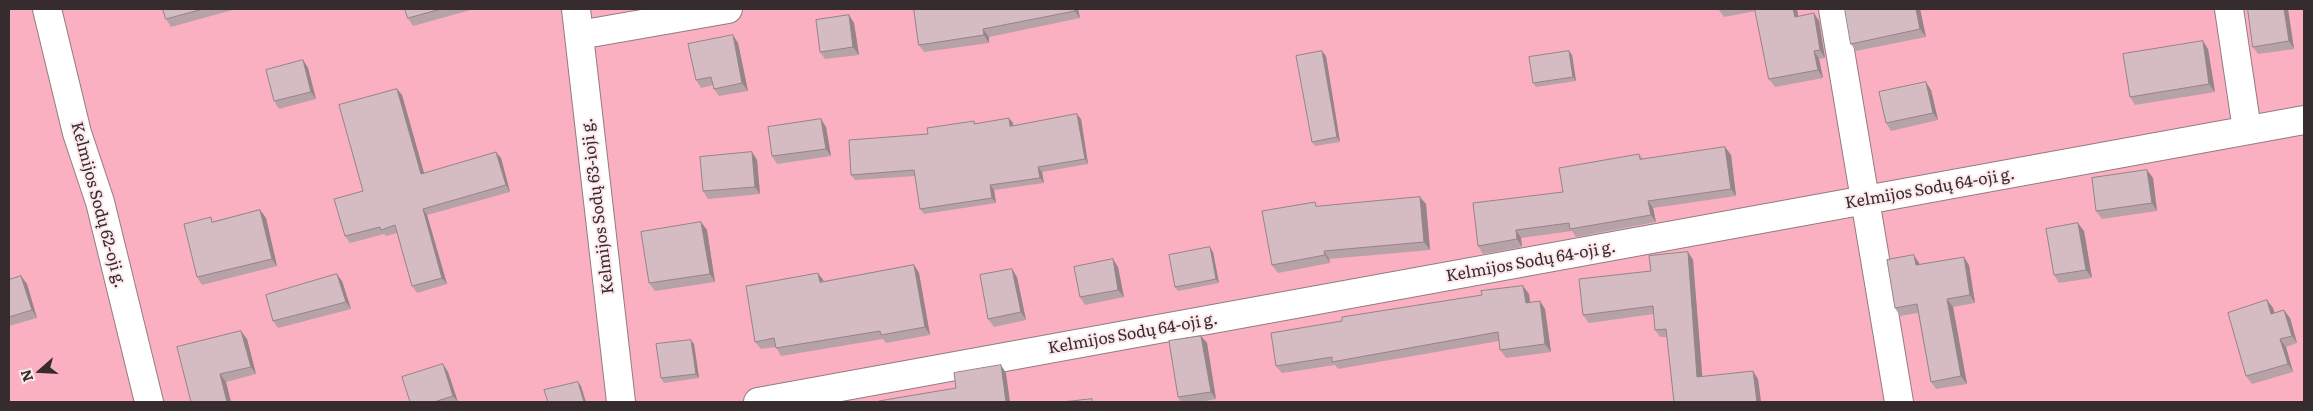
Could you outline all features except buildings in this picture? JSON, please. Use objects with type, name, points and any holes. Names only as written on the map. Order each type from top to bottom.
[{"type":"street","name":"Kelmijos Sodų 62-oji g.","points":[[47,9],[77,133],[100,202],[149,402]]},
{"type":"street","points":[[578,22],[728,9]]},
{"type":"street","points":[[1833,9],[1898,402]]},
{"type":"street","points":[[2229,9],[2247,130]]},
{"type":"street","name":"Kelmijos Sodų 63-ioji g.","points":[[578,22],[621,402]]},
{"type":"street","name":"Kelmijos Sodų 64-oji g.","points":[[758,402],[2304,120]]},
{"type":"shaded area","points":[[9,9],[2304,9],[2304,402],[9,402]]}]
